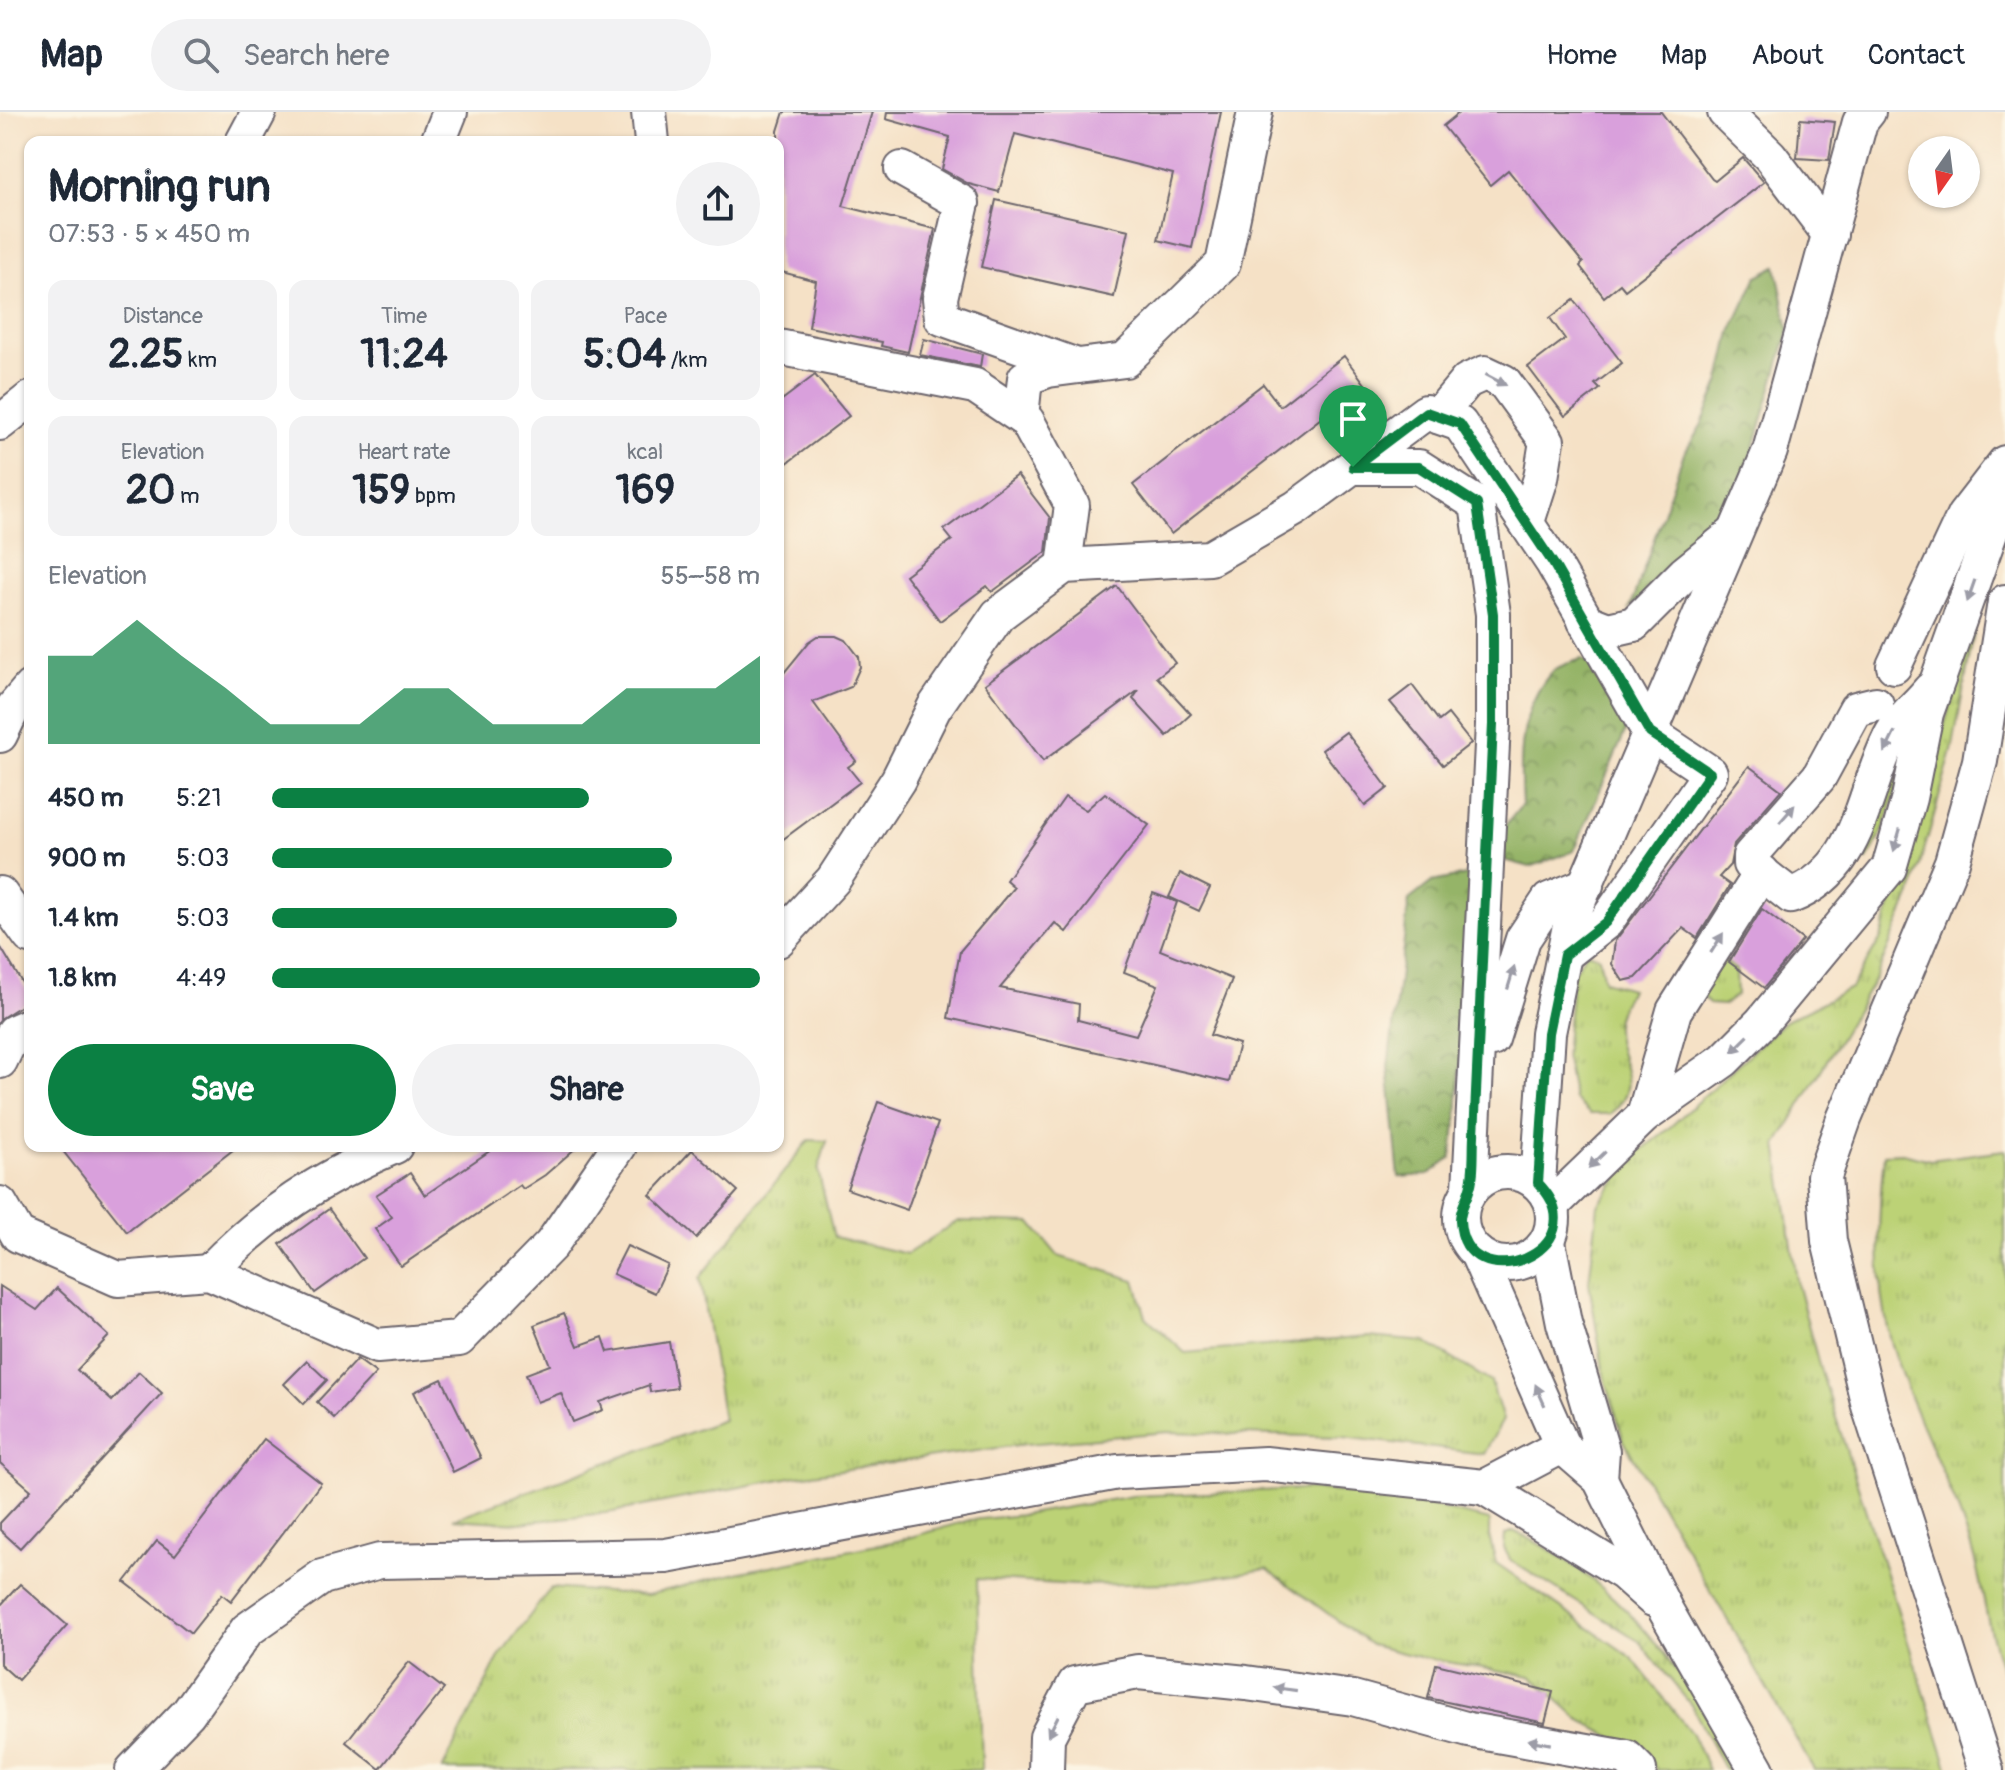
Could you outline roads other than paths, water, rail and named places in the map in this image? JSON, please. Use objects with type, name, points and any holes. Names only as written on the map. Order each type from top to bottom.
[{"type":"street","points":[[246,136],[259,112]]},
{"type":"street","points":[[440,136],[450,112]]},
{"type":"street","points":[[649,112],[651,136]]},
{"type":"street","points":[[1021,417],[1025,378],[1048,370],[1125,360],[1223,264],[1255,112]]},
{"type":"street","points":[[1725,112],[1770,156],[1830,235]]},
{"type":"street","points":[[1477,1253],[1496,1264],[1511,1265],[1538,1253],[1548,1242],[1553,1228],[1545,1194],[1548,1033],[1572,916],[1614,825],[1770,451],[1860,122],[1868,112]]},
{"type":"street","points":[[902,169],[962,203],[940,298],[942,318],[1082,367]]},
{"type":"street","points":[[784,348],[975,386],[1027,421],[1072,505],[1064,566]]},
{"type":"street","points":[[1438,416],[1467,381],[1485,373],[1504,382],[1525,406],[1547,441],[1541,478],[1527,522]]},
{"type":"street","points":[[0,423],[24,404]]},
{"type":"street","points":[[784,933],[833,880],[898,780],[934,708],[998,615],[1064,566],[1210,558],[1296,508],[1426,412],[1460,424],[1527,522],[1650,733],[1710,773],[1606,922],[1564,955]]},
{"type":"street","points":[[1894,666],[1964,516],[2005,463]]},
{"type":"street","points":[[1353,467],[1419,467],[1477,504],[1493,630],[1493,724],[1474,1136],[1470,1189],[1460,1219],[1463,1234],[1477,1253],[1562,1446],[1600,1479],[1666,1611],[1757,1770]]},
{"type":"street","points":[[1545,1194],[1644,1116],[1724,1060],[1761,1023],[1889,868],[1909,798],[1926,713],[2005,491]]},
{"type":"street","points":[[1585,621],[1608,630],[1634,624],[1685,573],[1735,532]]},
{"type":"street","points":[[1986,1770],[1869,1406],[1829,1241],[1824,1176],[1844,1119],[1952,862],[1980,761],[2005,602]]},
{"type":"street","points":[[1876,704],[1856,709],[1819,777],[1750,856],[1750,864],[1791,896],[1814,887],[1844,855],[1891,736],[1938,681]]},
{"type":"street","points":[[0,735],[13,708],[24,695]]},
{"type":"street","points":[[1614,825],[1656,853]]},
{"type":"street","points":[[1644,1116],[1674,1011],[1762,872]]},
{"type":"street","points":[[1474,1136],[1485,1060],[1523,939],[1549,900],[1586,885]]},
{"type":"street","points":[[1586,885],[1618,905]]},
{"type":"street","points":[[0,894],[24,928]]},
{"type":"street","points":[[0,1061],[14,1032],[24,1028]]},
{"type":"street","points":[[209,1272],[260,1223],[336,1172],[381,1152]]},
{"type":"street","points":[[0,1204],[18,1235],[118,1279],[209,1272],[377,1346],[459,1339],[551,1245],[615,1152]]},
{"type":"street","points":[[1470,1189],[1496,1173],[1512,1172],[1545,1194]]},
{"type":"street","points":[[1548,1242],[1564,1323],[1602,1451],[1600,1479]]},
{"type":"street","points":[[1484,1487],[1562,1446]]},
{"type":"street","points":[[133,1770],[188,1713],[247,1630],[322,1577],[380,1561],[666,1556],[1118,1472],[1265,1464],[1484,1487],[1624,1573],[1666,1611]]},
{"type":"street","points":[[1046,1770],[1047,1737],[1075,1684],[1138,1672],[1353,1698],[1469,1730],[1627,1758],[1639,1770]]}]
